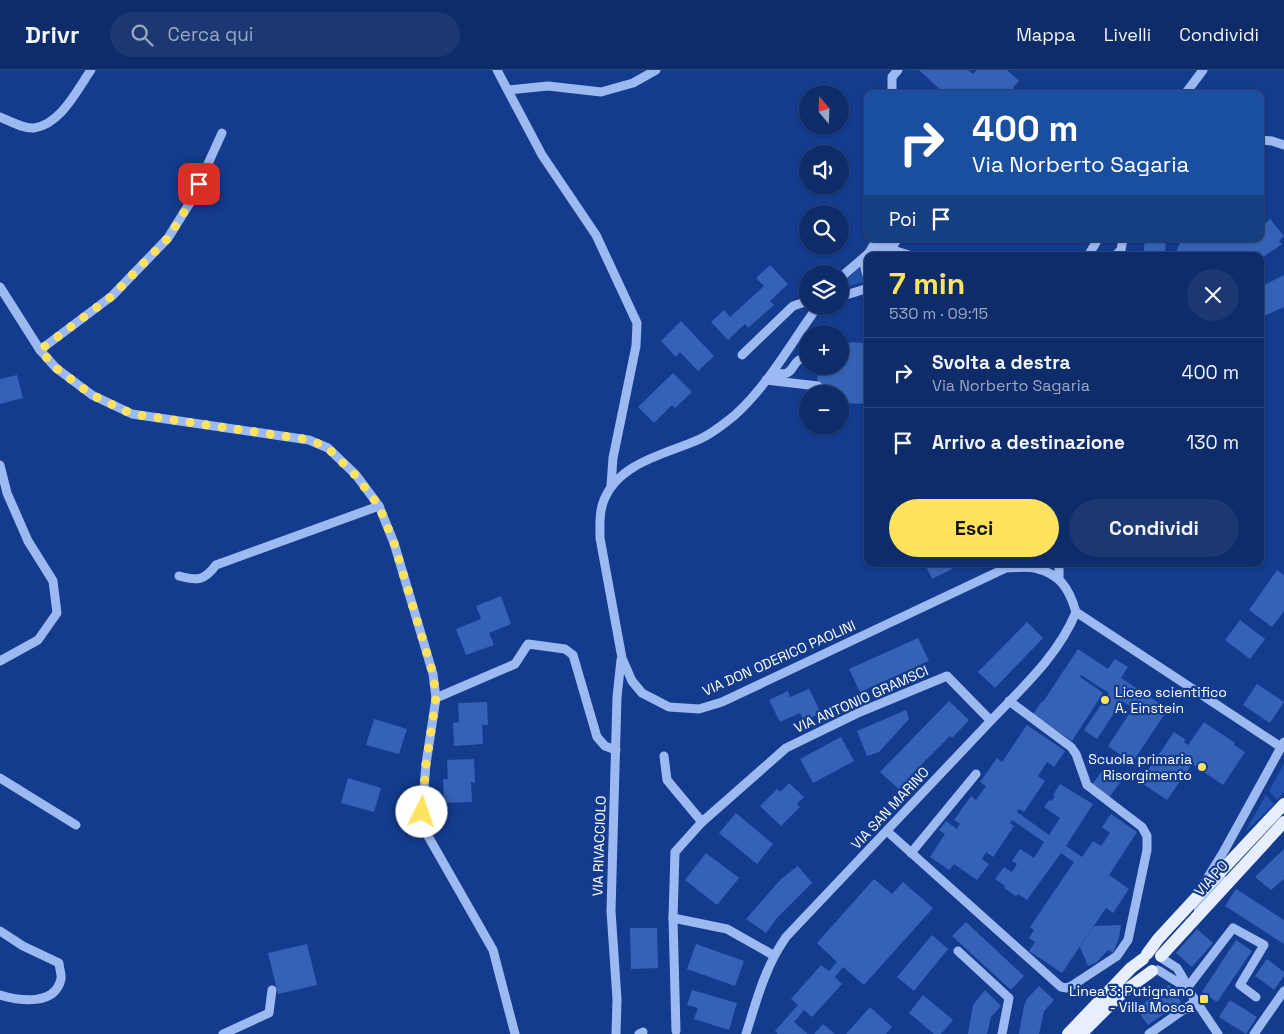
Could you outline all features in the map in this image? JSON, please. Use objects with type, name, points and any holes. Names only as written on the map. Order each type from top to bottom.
[{"type":"main road","name":"VIA PO","points":[[1068,1034],[1131,968],[1145,956],[1158,939],[1284,804]]},
{"type":"main road","name":"VIA PO","points":[[1081,1034],[1122,993],[1158,964],[1199,913],[1284,822]]},
{"type":"main road","points":[[1153,952],[1158,964],[1144,966],[1145,956],[1153,952]]},
{"type":"street","points":[[0,117],[22,126],[33,128],[44,124],[58,115],[91,70]]},
{"type":"street","points":[[497,70],[542,155],[596,235],[638,323],[636,346],[613,458],[611,485]]},
{"type":"street","points":[[508,90],[548,86],[601,92],[633,83],[656,70]]},
{"type":"street","points":[[892,90],[892,76],[898,70]]},
{"type":"street","points":[[1188,90],[1203,70]]},
{"type":"street","points":[[40,350],[112,296],[168,238],[191,201],[222,133]]},
{"type":"street","points":[[1264,140],[1284,145]]},
{"type":"street","points":[[871,252],[880,247],[896,252]]},
{"type":"street","points":[[849,270],[864,257]]},
{"type":"street","points":[[0,287],[40,350],[56,368],[92,395],[132,414],[310,440],[328,448],[356,476],[379,506],[394,543],[433,674],[436,698],[426,764],[422,812],[428,836],[493,950],[515,1034]]},
{"type":"street","points":[[849,295],[864,289]]},
{"type":"street","points":[[742,355],[793,306],[799,304]]},
{"type":"street","points":[[809,319],[812,315]]},
{"type":"street","points":[[809,319],[814,315]]},
{"type":"street","name":"VIA DON ODERICO PAOLINI","points":[[809,319],[773,372],[743,406],[718,428],[702,438],[626,471],[611,485],[603,501],[599,519],[600,538],[622,658],[632,681],[642,693],[669,707],[699,709],[722,702],[1006,568],[1034,567],[1059,578]]},
{"type":"street","points":[[773,372],[783,375],[788,374],[799,360]]},
{"type":"street","points":[[766,380],[809,385]]},
{"type":"street","points":[[0,465],[7,493],[28,541],[53,581],[57,613],[38,640],[0,661]]},
{"type":"street","points":[[179,576],[194,580],[204,577],[216,565],[379,506]]},
{"type":"street","points":[[1059,567],[1059,578],[1071,595],[1076,612],[1283,744],[1224,851],[1194,900]]},
{"type":"street","name":"VIA SAN MARINO","points":[[746,1034],[760,989],[774,955],[786,937],[888,832],[1045,663],[1069,630],[1076,612]]},
{"type":"street","points":[[436,698],[515,664],[528,644],[565,649],[573,655],[597,737],[605,746],[616,750]]},
{"type":"street","name":"VIA RIVACCIOLO","points":[[616,1034],[617,999],[611,911],[617,697],[622,658]]},
{"type":"street","name":"VIA ANTONIO GRAMSCI","points":[[676,1031],[673,918],[675,852],[702,822],[786,748],[860,712],[947,676],[990,720]]},
{"type":"street","points":[[888,832],[1061,987],[1067,988],[1073,985],[1117,956],[1128,940],[1147,850],[1147,836],[1142,827],[1087,785],[1076,754],[1071,747],[1008,701]]},
{"type":"street","points":[[664,756],[667,780],[702,822]]},
{"type":"street","points":[[911,853],[976,774]]},
{"type":"street","points":[[0,778],[76,825]]},
{"type":"street","points":[[1199,913],[1200,903],[1219,882],[1224,851]]},
{"type":"street","points":[[673,918],[727,929],[774,955]]},
{"type":"street","points":[[1186,988],[1233,928],[1264,945],[1240,985],[1256,997]]},
{"type":"street","points":[[0,931],[23,946],[58,963],[61,978],[54,993],[42,998],[17,1000],[0,995]]},
{"type":"street","points":[[958,951],[1009,998],[1002,1034]]},
{"type":"street","points":[[1158,964],[1186,988],[1218,1034]]},
{"type":"street","points":[[223,1034],[269,1013],[272,990]]},
{"type":"street","points":[[1254,1034],[1284,991]]},
{"type":"street","points":[[1149,1034],[1196,1001]]},
{"type":"shaded area","points":[[859,268],[864,282],[849,286],[849,277]]},
{"type":"shaded area","points":[[1284,764],[1284,792],[1277,800],[1269,791]]},
{"type":"shaded area","points":[[1266,795],[1274,804],[1245,832]]},
{"type":"building","points":[[919,70],[968,70],[973,74],[977,70],[1007,70],[1019,81],[1013,88],[1015,90],[941,90]]},
{"type":"building","points":[[1270,219],[1284,236],[1279,241],[1282,244],[1264,256],[1264,252],[1176,252],[1180,242],[1264,242],[1264,223]]},
{"type":"building","points":[[1145,242],[1166,242],[1165,252],[1143,252]]},
{"type":"building","points":[[770,265],[788,284],[770,301],[774,305],[748,328],[745,324],[728,340],[711,322],[724,310],[730,317],[764,286],[756,278]]},
{"type":"building","points":[[1284,275],[1284,307],[1264,316],[1264,285]]},
{"type":"building","points":[[681,321],[714,356],[698,371],[680,352],[676,357],[661,341]]},
{"type":"building","points":[[849,342],[864,343],[864,404],[849,403],[849,385],[817,385],[818,375],[849,375]]},
{"type":"building","points":[[673,373],[692,392],[675,408],[672,405],[654,423],[638,407]]},
{"type":"building","points":[[17,375],[23,398],[0,404],[0,379]]},
{"type":"building","points":[[926,567],[951,567],[952,569],[932,579]]},
{"type":"building","points":[[1277,570],[1284,575],[1284,611],[1272,627],[1249,610]]},
{"type":"building","points":[[501,596],[511,624],[489,633],[494,645],[466,655],[456,629],[481,619],[476,606]]},
{"type":"building","points":[[1240,620],[1265,639],[1250,659],[1225,640]]},
{"type":"building","points":[[1027,622],[1043,638],[995,688],[978,672]]},
{"type":"building","points":[[918,638],[929,661],[860,692],[849,669]]},
{"type":"building","points":[[1078,649],[1108,669],[1115,659],[1128,667],[1121,678],[1168,709],[1132,763],[1108,746],[1133,708],[1122,701],[1097,739],[1084,730],[1109,693],[1081,675],[1080,677],[1103,693],[1072,741],[1033,714]]},
{"type":"building","points":[[1257,684],[1284,702],[1270,723],[1243,705]]},
{"type":"building","points":[[809,689],[821,713],[804,721],[800,713],[780,722],[769,700],[788,691],[790,697]]},
{"type":"building","points":[[949,701],[969,720],[914,772],[918,775],[902,792],[880,772]]},
{"type":"building","points":[[487,702],[488,725],[482,725],[483,744],[454,746],[453,723],[459,722],[458,703]]},
{"type":"building","points":[[906,710],[909,719],[879,752],[867,756],[857,731]]},
{"type":"building","points":[[374,719],[407,729],[399,754],[366,745]]},
{"type":"building","points":[[1204,722],[1245,752],[1223,785],[1192,764],[1167,800],[1140,782],[1174,732],[1186,740],[1184,742],[1188,745]]},
{"type":"building","points":[[1027,725],[1065,751],[1054,767],[1047,762],[1038,776],[1045,781],[1024,812],[1019,809],[1017,812],[1049,835],[1060,818],[1044,807],[1049,800],[1052,801],[1055,796],[1053,795],[1060,784],[1093,804],[1066,846],[1082,857],[1093,841],[1101,846],[1110,833],[1102,827],[1111,814],[1137,832],[1109,875],[1129,889],[1113,913],[1106,908],[1062,973],[1029,951],[1035,942],[1029,938],[1034,930],[1030,927],[1074,862],[1061,853],[1027,900],[1018,894],[1016,896],[1004,888],[1005,886],[995,879],[1004,867],[1012,872],[1017,864],[1012,861],[1020,849],[1034,858],[1044,842],[1012,820],[1010,823],[1014,826],[993,857],[986,852],[982,859],[989,864],[977,880],[954,864],[949,870],[930,857],[945,834],[939,830],[946,821],[957,829],[960,824],[954,820],[971,796],[976,800],[986,786],[980,782],[997,758],[1002,762]]},
{"type":"building","points":[[841,737],[854,761],[813,783],[800,759]]},
{"type":"building","points":[[474,759],[475,783],[471,782],[472,802],[444,803],[443,779],[448,779],[447,760]]},
{"type":"building","points":[[1104,768],[1121,781],[1109,798],[1091,786]]},
{"type":"building","points":[[348,778],[381,788],[374,812],[341,803]]},
{"type":"building","points":[[789,783],[804,797],[797,804],[800,807],[781,826],[760,806],[777,789],[780,792]]},
{"type":"building","points":[[736,813],[773,844],[757,864],[719,833]]},
{"type":"building","points":[[1284,849],[1284,879],[1271,890],[1255,877]]},
{"type":"building","points":[[706,853],[739,878],[717,905],[685,880]]},
{"type":"building","points":[[798,866],[812,883],[777,918],[766,933],[746,919],[781,879]]},
{"type":"building","points":[[874,879],[892,894],[903,882],[933,908],[864,985],[843,967],[835,977],[842,984],[812,1017],[804,1010],[794,1022],[808,1034],[778,1034],[775,1031],[798,1005],[791,999],[821,965],[829,971],[837,962],[817,943]]},
{"type":"building","points":[[1236,889],[1284,920],[1284,944],[1225,906]]},
{"type":"building","points":[[966,922],[1024,976],[1011,990],[952,936]]},
{"type":"building","points":[[1121,925],[1119,938],[1113,953],[1108,950],[1097,962],[1088,966],[1080,947],[1094,926]]},
{"type":"building","points":[[630,928],[657,928],[658,968],[631,969]]},
{"type":"building","points":[[1197,929],[1213,943],[1192,967],[1176,953]]},
{"type":"building","points":[[932,935],[948,949],[914,991],[897,977]]},
{"type":"building","points":[[1236,940],[1252,951],[1217,1002],[1202,992]]},
{"type":"building","points":[[307,944],[317,985],[278,994],[268,953]]},
{"type":"building","points":[[696,944],[744,961],[735,986],[687,969]]},
{"type":"building","points":[[1267,959],[1284,972],[1284,976],[1274,990],[1255,976]]},
{"type":"building","points":[[1169,985],[1181,1002],[1148,1025],[1136,1009]]},
{"type":"building","points":[[1039,986],[1054,1000],[1044,1011],[1039,1034],[1019,1034],[1024,1006],[1027,999]]},
{"type":"building","points":[[692,990],[737,1003],[729,1030],[694,1019],[698,1008],[687,1005]]},
{"type":"building","points":[[985,990],[1001,1006],[991,1017],[987,1034],[968,1034],[973,1005]]},
{"type":"building","points":[[923,995],[953,1020],[941,1034],[934,1034],[909,1013]]},
{"type":"building","points":[[1230,1000],[1257,1017],[1246,1034],[1219,1017]]},
{"type":"building","points":[[870,1007],[892,1027],[886,1034],[846,1034]]},
{"type":"building","points":[[823,1024],[835,1034],[814,1034]]},
{"type":"place","name":"Liceo scientifico A. Einstein","points":[[1105,700]]},
{"type":"place","name":"Scuola primaria Risorgimento","points":[[1202,767]]},
{"type":"place","name":"Linea 3: Putignano - Villa Mosca","points":[[1204,999]]},
{"type":"route","points":[[199,184],[191,201],[168,238],[112,296],[40,350],[56,368],[92,395],[132,414],[310,440],[328,448],[356,476],[379,506],[394,543],[433,674],[436,698],[426,764],[422,812]]}]
